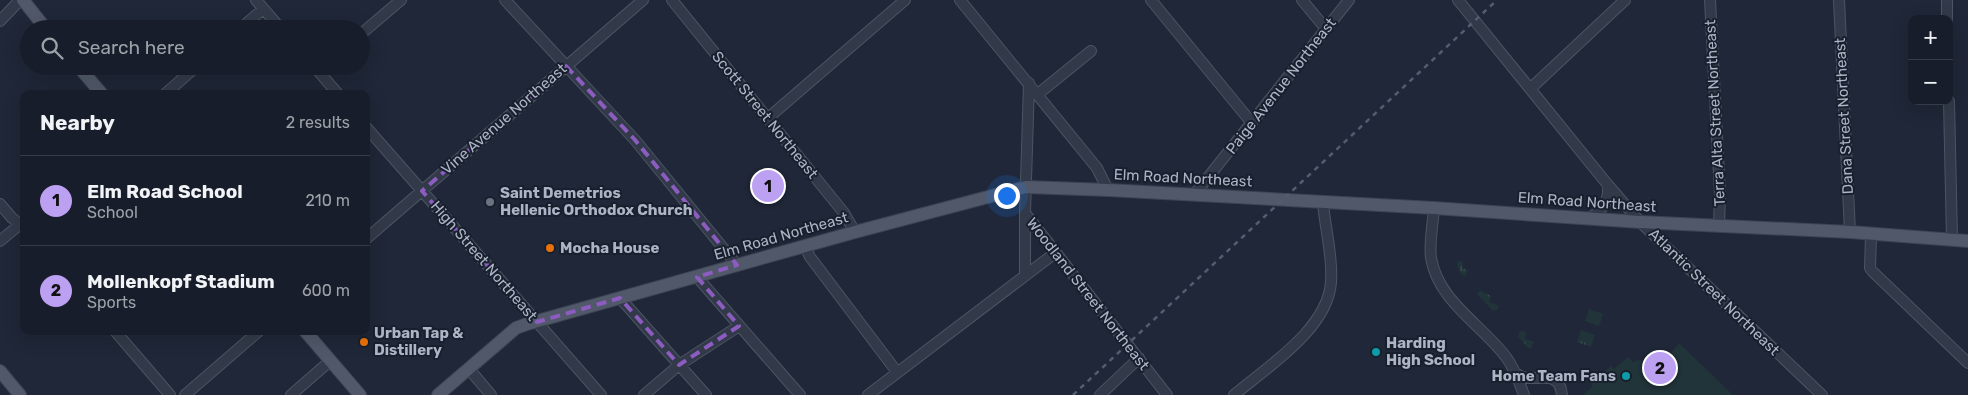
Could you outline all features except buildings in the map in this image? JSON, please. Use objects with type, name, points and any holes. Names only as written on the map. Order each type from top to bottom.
[{"type":"main road","points":[[22,0],[39,20]]},
{"type":"main road","points":[[86,75],[99,90]]},
{"type":"main road","name":"Elm Road Northeast","points":[[438,395],[516,328],[855,232],[1026,187],[1434,208],[1640,222],[1850,232],[1968,241]]},
{"type":"main road","points":[[308,335],[360,395]]},
{"type":"main road","points":[[0,371],[20,395]]},
{"type":"street","points":[[0,21],[22,0]]},
{"type":"street","points":[[256,0],[273,20]]},
{"type":"street","points":[[370,26],[401,0]]},
{"type":"street","points":[[505,0],[635,140],[737,265]]},
{"type":"street","name":"Vine Avenue Northeast","points":[[370,236],[643,0]]},
{"type":"street","name":"Scott Street Northeast","points":[[673,0],[844,212],[855,232]]},
{"type":"street","points":[[768,118],[906,0]]},
{"type":"street","points":[[960,0],[1097,168],[1108,190]]},
{"type":"street","points":[[1151,0],[1252,122]]},
{"type":"street","points":[[1302,0],[1326,29]]},
{"type":"street","name":"Paige Avenue Northeast","points":[[1194,195],[1349,0]]},
{"type":"street","name":"Atlantic Street Northeast","points":[[1458,0],[1640,222],[1822,395]]},
{"type":"street","points":[[1530,89],[1626,0]]},
{"type":"street","name":"Terra Alta Street Northeast","points":[[1710,0],[1720,194],[1719,226]]},
{"type":"street","name":"Dana Street Northeast","points":[[1839,0],[1850,232]]},
{"type":"street","points":[[1947,0],[1947,15]]},
{"type":"street","points":[[250,20],[263,9]]},
{"type":"street","points":[[1038,94],[1091,51]]},
{"type":"street","points":[[170,90],[187,75]]},
{"type":"street","points":[[324,75],[335,90]]},
{"type":"street","name":"Woodland Street Northeast","points":[[1029,83],[1026,213],[1055,253],[1167,395]]},
{"type":"street","points":[[1949,105],[1952,240]]},
{"type":"street","name":"High Street Northeast","points":[[370,132],[598,394]]},
{"type":"street","points":[[1590,218],[1604,208],[1607,202],[1608,185]]},
{"type":"street","points":[[1234,395],[1295,343],[1309,329],[1324,309],[1331,282],[1323,202]]},
{"type":"street","points":[[0,204],[12,218],[20,222]]},
{"type":"street","points":[[1434,208],[1431,257],[1436,272],[1452,300],[1498,347],[1516,374],[1524,395]]},
{"type":"street","points":[[1025,276],[1026,213]]},
{"type":"street","points":[[0,241],[20,226]]},
{"type":"street","points":[[1871,235],[1870,268],[1873,272],[1968,363]]},
{"type":"street","points":[[805,246],[810,257],[897,372]]},
{"type":"street","points":[[868,395],[1055,253]]},
{"type":"street","points":[[697,277],[800,395]]},
{"type":"street","points":[[620,298],[706,395]]},
{"type":"street","points":[[644,395],[679,364],[739,326]]},
{"type":"street","points":[[118,335],[128,353],[170,395]]},
{"type":"street","points":[[185,395],[254,335]]},
{"type":"street","points":[[1100,395],[1139,358]]},
{"type":"street","points":[[291,395],[330,361]]},
{"type":"street","points":[[469,369],[491,395]]},
{"type":"street","points":[[1516,374],[1524,378],[1547,377],[1554,380],[1559,384],[1562,395]]},
{"type":"highlighted area","points":[[566,66],[635,140],[737,265],[697,277],[739,326],[679,365],[620,298],[537,322],[422,191]]},
{"type":"green space","points":[[1458,261],[1463,262],[1462,268],[1468,270],[1465,276],[1461,275]]},
{"type":"green space","points":[[1481,291],[1491,296],[1489,302],[1499,306],[1497,310],[1493,311],[1479,296],[1477,293]]},
{"type":"green space","points":[[1589,309],[1603,314],[1599,326],[1585,321]]},
{"type":"green space","points":[[1581,330],[1595,335],[1591,347],[1577,342]]},
{"type":"green space","points":[[1520,331],[1526,332],[1525,339],[1534,342],[1531,348],[1528,348],[1518,336]]},
{"type":"green space","points":[[1679,343],[1733,395],[1583,395],[1593,386],[1591,383],[1611,366],[1614,369],[1628,357],[1633,362],[1639,360],[1660,367]]},
{"type":"railway","points":[[1073,395],[1497,0]]},
{"type":"place","name":"Elm Road School","points":[[768,186]]},
{"type":"place","name":"Saint Demetrios Hellenic Orthodox Church","points":[[490,202]]},
{"type":"place","name":"Mocha House","points":[[550,248]]},
{"type":"place","name":"Urban Tap & Distillery","points":[[364,342]]},
{"type":"place","name":"Harding High School","points":[[1376,352]]},
{"type":"place","name":"Mollenkopf Stadium","points":[[1660,368]]},
{"type":"place","name":"Home Team Fans","points":[[1626,376]]}]
